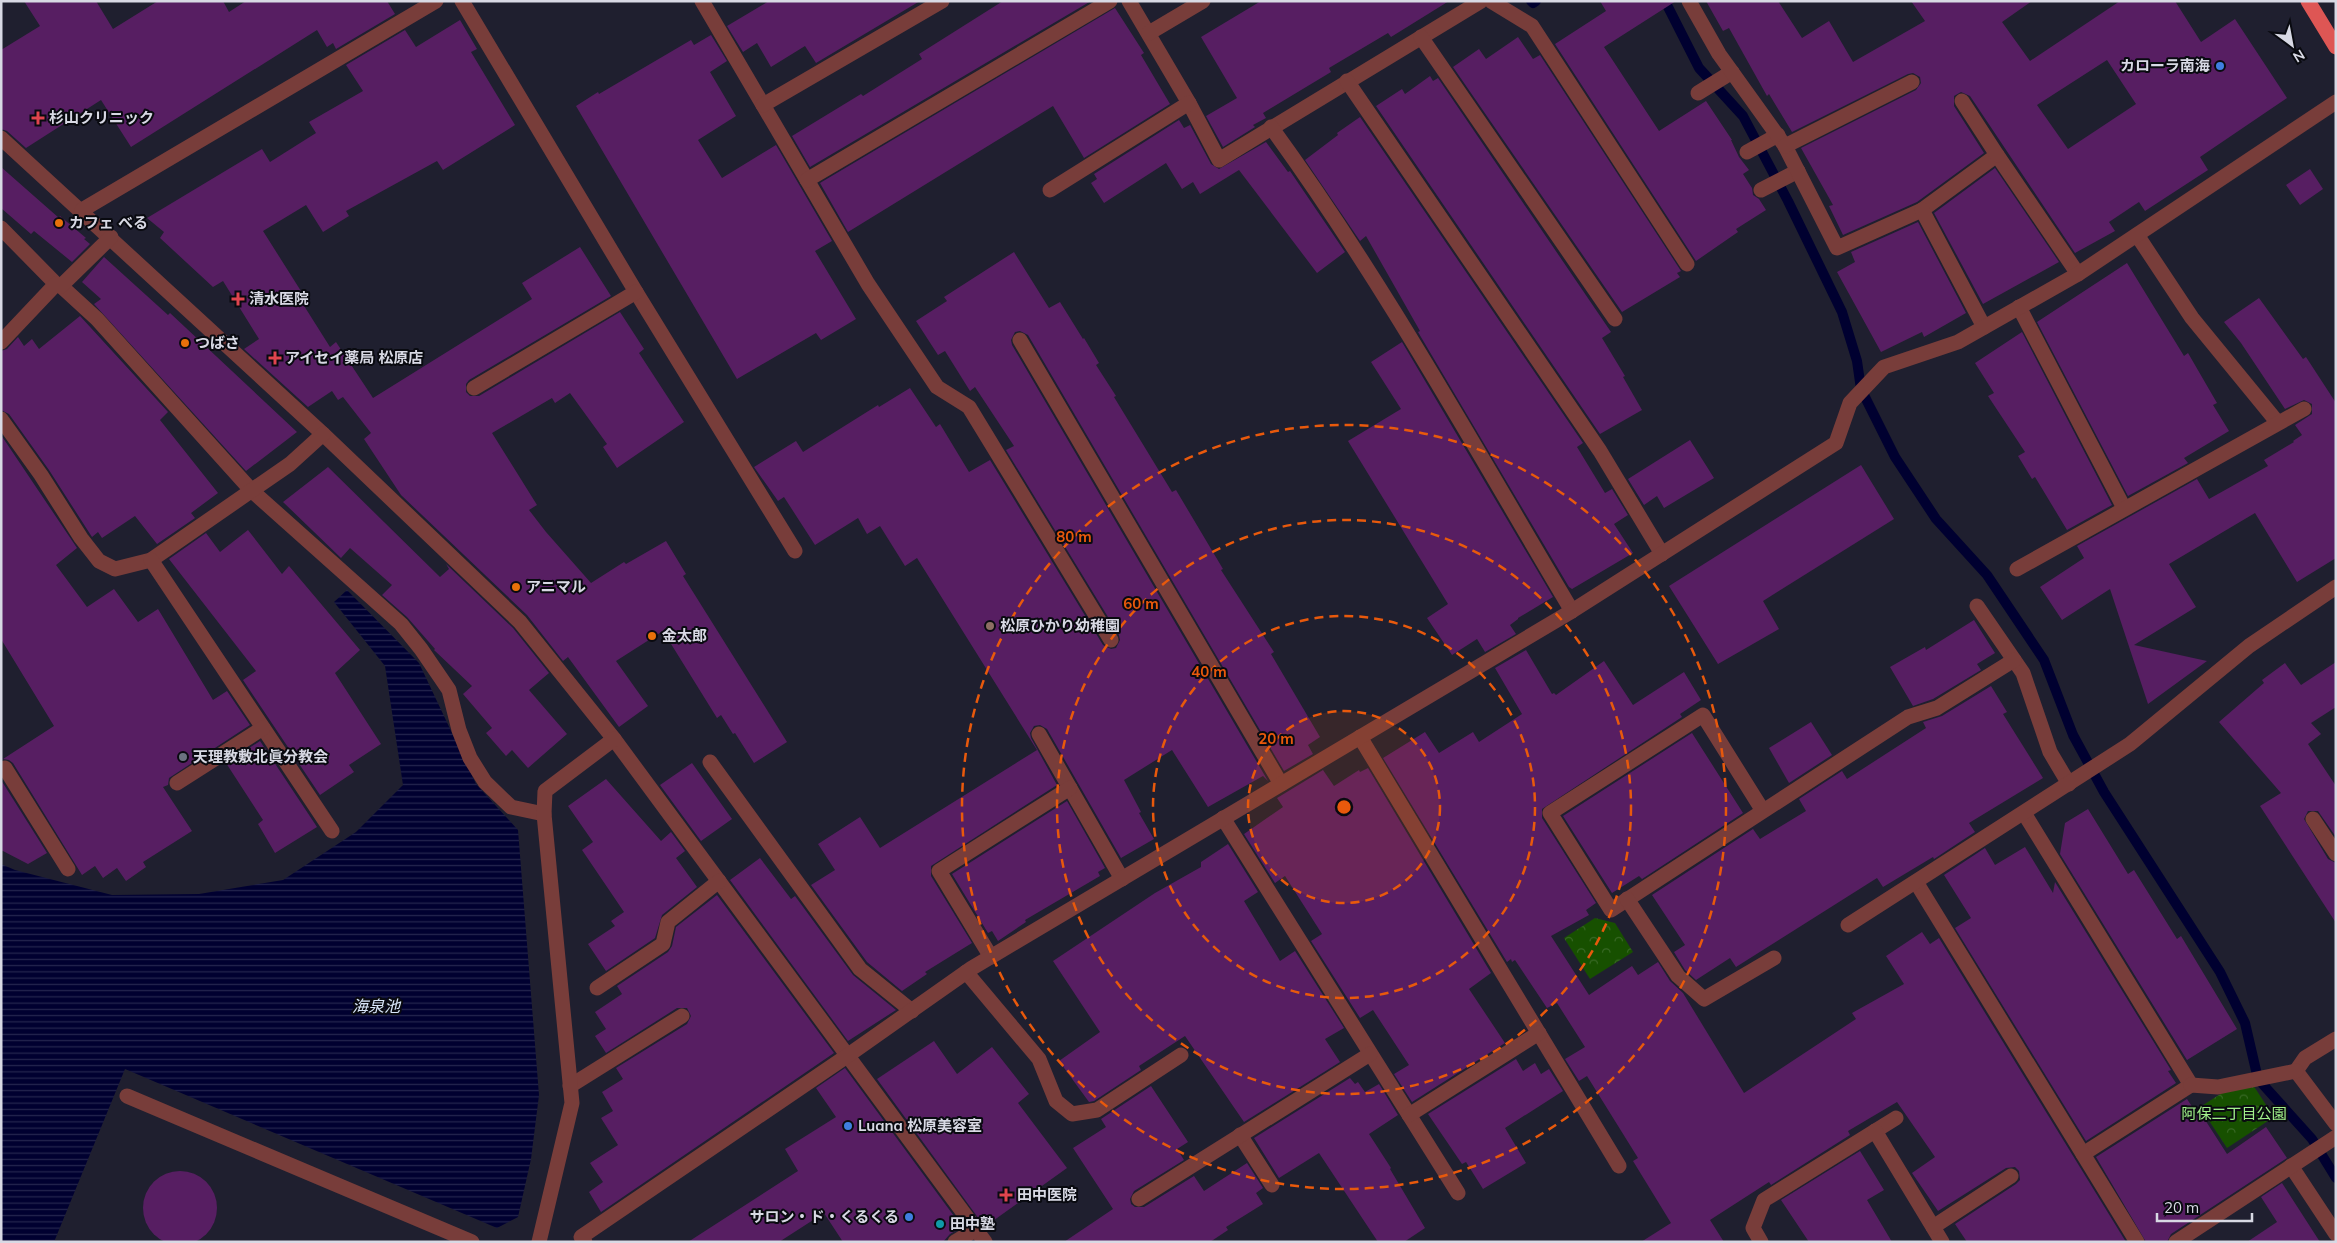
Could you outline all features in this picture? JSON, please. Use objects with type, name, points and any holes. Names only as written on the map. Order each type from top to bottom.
[{"type":"highway","points":[[2308,1],[2336,47]]},
{"type":"street","points":[[82,210],[436,1]]},
{"type":"street","points":[[462,1],[636,292],[795,551]]},
{"type":"street","points":[[702,1],[868,284],[937,388],[969,408],[1111,640]]},
{"type":"street","points":[[763,105],[942,1]]},
{"type":"street","points":[[807,180],[1110,1]]},
{"type":"street","points":[[1130,1],[1189,103],[1219,160],[1272,126],[1481,1]]},
{"type":"street","points":[[1149,34],[1203,1]]},
{"type":"street","points":[[1491,1],[1532,26],[1687,264]]},
{"type":"street","points":[[1689,1],[1732,72],[1782,141],[1837,248],[1922,210],[1997,155]]},
{"type":"street","points":[[1421,37],[1615,319]]},
{"type":"street","points":[[1698,93],[1732,72]]},
{"type":"street","points":[[1347,81],[1600,451],[1662,554]]},
{"type":"street","points":[[1747,152],[1782,141],[1912,82]]},
{"type":"street","points":[[1962,101],[2078,274]]},
{"type":"street","points":[[585,1242],[581,1236],[847,1056],[966,972],[1572,611],[1836,443],[1850,403],[1884,367],[1958,342],[2078,274],[2336,102]]},
{"type":"street","points":[[1050,190],[1189,103]]},
{"type":"street","points":[[1272,126],[1321,195],[1375,278],[1572,611]]},
{"type":"street","points":[[1,138],[111,236],[323,434],[520,622],[614,739],[980,1236],[955,1242]]},
{"type":"street","points":[[1761,190],[1798,171]]},
{"type":"street","points":[[1922,210],[1984,327]]},
{"type":"street","points":[[1,228],[97,319],[251,490],[401,624],[421,649],[448,690],[459,730],[470,758],[485,782],[511,807],[544,814]]},
{"type":"street","points":[[2136,234],[2192,318],[2278,423]]},
{"type":"street","points":[[1,342],[111,236]]},
{"type":"street","points":[[474,388],[636,292]]},
{"type":"street","points":[[2019,307],[2124,508]]},
{"type":"street","points":[[1020,340],[1281,784]]},
{"type":"street","points":[[2017,568],[2304,409]]},
{"type":"street","points":[[1,419],[41,475],[81,538],[99,560],[115,569],[151,560],[290,464],[323,434]]},
{"type":"street","points":[[151,560],[332,831]]},
{"type":"street","points":[[1848,925],[2110,758],[2130,744],[2249,646],[2336,587]]},
{"type":"street","points":[[1977,606],[2023,673],[2050,752],[2071,782]]},
{"type":"street","points":[[1763,811],[1703,716],[1550,814],[1611,910],[1908,717],[1937,708],[2014,660]]},
{"type":"street","points":[[177,783],[263,728]]},
{"type":"street","points":[[1040,734],[1122,879]]},
{"type":"street","points":[[1360,737],[1619,1166]]},
{"type":"street","points":[[539,1242],[572,1103],[544,814],[545,791],[614,739]]},
{"type":"street","points":[[710,762],[860,969],[912,1011]]},
{"type":"street","points":[[2,766],[68,869]]},
{"type":"street","points":[[991,957],[939,871],[1070,788]]},
{"type":"street","points":[[2024,813],[2191,1086]]},
{"type":"street","points":[[1223,818],[1458,1193]]},
{"type":"street","points":[[2313,819],[2336,854]]},
{"type":"street","points":[[597,988],[663,944],[668,922],[719,881]]},
{"type":"street","points":[[1916,882],[2137,1242]]},
{"type":"street","points":[[1627,899],[1678,976],[1704,999],[1774,958]]},
{"type":"street","points":[[966,972],[1039,1059],[1056,1101],[1072,1114],[1098,1110],[1180,1054]]},
{"type":"street","points":[[570,1086],[682,1016]]},
{"type":"street","points":[[1409,1115],[1539,1033]]},
{"type":"street","points":[[2083,1154],[2191,1086],[2218,1087],[2296,1071],[2305,1058],[2336,1038]]},
{"type":"street","points":[[1139,1199],[1370,1054]]},
{"type":"street","points":[[2296,1071],[2336,1124]]},
{"type":"street","points":[[128,1096],[472,1242]]},
{"type":"street","points":[[1761,1242],[1753,1228],[1764,1200],[1896,1118]]},
{"type":"street","points":[[1876,1131],[1942,1242]]},
{"type":"street","points":[[1240,1135],[1272,1185]]},
{"type":"street","points":[[2176,1242],[2336,1137]]},
{"type":"street","points":[[2295,1163],[2336,1234]]},
{"type":"street","points":[[1933,1226],[2011,1176]]},
{"type":"green space","points":[[1595,918],[1615,923],[1633,952],[1590,979],[1564,938]]},
{"type":"green space","name":"阿保二丁目公園","points":[[2253,1085],[2274,1117],[2227,1148],[2200,1107],[2222,1093]]},
{"type":"water","name":"海泉池","points":[[347,590],[419,663],[476,784],[518,830],[539,1095],[531,1159],[518,1217],[497,1228],[125,1069],[54,1242],[1,1242],[1,864],[15,870],[112,895],[199,894],[283,880],[356,832],[403,785],[385,666],[334,602]]},
{"type":"building","points":[[24,1],[96,1],[113,29],[158,1],[223,1],[229,12],[246,1],[387,1],[395,14],[336,49],[333,43],[327,47],[317,30],[131,147],[101,100],[26,148],[7,131],[1,129],[1,50],[40,26]]},
{"type":"building","points":[[769,1],[920,1],[816,63],[805,46],[771,67],[757,43],[743,52],[727,26]]},
{"type":"building","points":[[1003,1],[1091,1],[810,167],[792,136],[861,94],[863,96],[922,59],[919,54]]},
{"type":"building","points":[[1261,1],[1449,1],[1391,37],[1388,33],[1329,68],[1331,72],[1263,113],[1266,118],[1223,147],[1206,116],[1237,98],[1201,37]]},
{"type":"building","points":[[1600,1],[1676,1],[1604,47],[1659,131],[1706,101],[1732,140],[1739,157],[1749,170],[1743,174],[1752,188],[1753,195],[1759,199],[1766,210],[1736,229],[1738,232],[1696,261],[1555,44],[1606,11]]},
{"type":"building","points":[[1706,1],[1778,1],[1802,38],[1829,21],[1853,62],[1925,21],[1911,1],[2032,1],[2002,22],[2030,61],[2120,1],[2175,1],[2201,42],[2235,19],[2287,98],[2200,157],[2208,170],[2145,211],[2139,202],[2109,222],[2115,231],[2075,253],[1970,96],[1961,92],[1954,96],[1954,106],[1984,153],[1917,202],[1843,235],[1829,206],[1833,205],[1801,148],[1916,90],[1921,83],[1920,77],[1913,73],[1908,74],[1792,132],[1769,94],[1767,96],[1729,28],[1723,31]],"holes":[[[2107,60],[2136,104],[2068,149],[2037,105]]]},
{"type":"building","points":[[1115,8],[1144,53],[1141,55],[1170,104],[1084,158],[1053,106],[848,232],[820,183]]},
{"type":"building","points":[[460,20],[477,49],[471,52],[515,125],[443,170],[437,161],[346,211],[349,216],[323,232],[306,205],[263,231],[306,299],[301,301],[330,347],[336,342],[373,398],[532,299],[522,283],[580,247],[611,296],[469,380],[466,384],[466,392],[470,396],[479,396],[620,312],[644,349],[639,353],[684,422],[617,468],[603,447],[607,444],[570,393],[555,403],[552,398],[492,433],[537,505],[529,510],[591,583],[624,562],[626,564],[666,541],[686,574],[683,576],[787,742],[754,763],[721,715],[717,718],[663,631],[616,661],[648,706],[619,727],[568,657],[563,661],[527,615],[401,495],[364,439],[371,433],[343,397],[338,400],[332,391],[308,407],[244,349],[259,339],[223,281],[213,287],[160,238],[164,232],[147,218],[262,149],[270,162],[316,133],[309,122],[363,91],[346,65],[405,30],[416,47]]},
{"type":"building","points":[[711,35],[727,61],[710,72],[736,116],[698,140],[722,178],[776,145],[832,241],[815,251],[856,319],[821,340],[816,333],[737,379],[576,106],[691,40],[694,45]]},
{"type":"building","points":[[1518,37],[1533,59],[1540,55],[1681,271],[1677,273],[1680,277],[1622,312],[1453,67],[1479,49],[1486,59]]},
{"type":"building","points":[[1430,76],[1433,81],[1438,78],[1611,332],[1602,338],[1625,376],[1623,377],[1642,410],[1600,434],[1376,106],[1402,89],[1405,94]]},
{"type":"building","points":[[1360,117],[1583,443],[1577,447],[1605,493],[1612,489],[1628,515],[1614,524],[1633,553],[1572,589],[1569,587],[1418,332],[1420,331],[1366,236],[1360,241],[1305,160],[1338,135],[1337,133]]},
{"type":"building","points":[[1179,120],[1184,128],[1190,125],[1211,164],[1219,169],[1266,142],[1288,172],[1290,171],[1345,252],[1317,273],[1239,170],[1200,194],[1193,182],[1182,189],[1166,163],[1104,203],[1091,183],[1097,179],[1094,174]]},
{"type":"building","points":[[1,167],[59,218],[60,216],[86,238],[84,239],[90,244],[72,262],[34,231],[31,234],[1,208]]},
{"type":"building","points":[[1995,168],[2059,262],[1983,304],[1934,213]]},
{"type":"building","points":[[2310,169],[2323,189],[2300,205],[2286,185]]},
{"type":"building","points":[[1918,222],[1966,313],[1924,337],[1922,332],[1881,352],[1837,272],[1855,262],[1851,252]]},
{"type":"building","points":[[1014,252],[1049,308],[1060,302],[1084,338],[1099,363],[1096,365],[1116,396],[1114,397],[1172,492],[1176,490],[1223,569],[1221,570],[1274,652],[1271,654],[1320,737],[1308,745],[1313,754],[1284,771],[1028,335],[1020,331],[1015,332],[1011,340],[1012,345],[1268,781],[1263,776],[1208,807],[1172,750],[1124,780],[1141,812],[1139,813],[1154,839],[1121,858],[1047,729],[1040,725],[1034,726],[1030,733],[1031,738],[1057,785],[931,866],[931,876],[972,943],[925,972],[927,974],[902,991],[867,962],[811,885],[835,870],[818,844],[860,817],[880,848],[1037,750],[917,558],[905,566],[880,526],[867,534],[858,518],[815,545],[784,497],[778,501],[754,467],[796,441],[803,452],[878,405],[879,407],[910,388],[936,427],[940,424],[969,472],[990,460],[1103,645],[1111,649],[1116,648],[1120,640],[1119,635],[1006,450],[1014,446],[975,387],[970,391],[945,351],[938,355],[916,321],[947,301],[944,297]]},
{"type":"building","points":[[104,257],[168,315],[170,313],[297,432],[246,471],[94,304],[101,299],[82,282]]},
{"type":"building","points":[[2127,263],[2184,356],[2188,353],[2217,403],[2213,405],[2229,431],[2184,458],[2188,463],[2128,496],[2037,322]]},
{"type":"building","points":[[2259,298],[2303,359],[2306,357],[2336,403],[2336,558],[2297,582],[2255,513],[2169,564],[2196,607],[2134,645],[2207,661],[2148,704],[2110,589],[2062,620],[2040,587],[2084,558],[2077,546],[2197,479],[2209,499],[2268,466],[2264,460],[2302,435],[2295,425],[2312,414],[2312,404],[2304,400],[2285,409],[2241,343],[2224,322]]},
{"type":"building","points":[[80,316],[168,412],[160,420],[218,493],[191,513],[195,518],[157,544],[135,516],[102,538],[98,532],[92,537],[49,470],[9,414],[1,410],[1,351],[7,349],[18,337],[24,346],[32,339],[39,349]]},
{"type":"building","points":[[2022,332],[2112,505],[2067,530],[2035,477],[2032,479],[2018,456],[2025,452],[1988,396],[1994,393],[1975,363]]},
{"type":"building","points":[[1402,342],[1553,597],[1518,618],[1510,625],[1516,634],[1485,652],[1477,639],[1452,655],[1427,618],[1448,604],[1348,441],[1401,409],[1371,362]]},
{"type":"building","points":[[1,435],[77,548],[56,565],[87,607],[114,589],[138,622],[158,609],[213,700],[227,691],[250,725],[169,778],[168,785],[163,787],[192,831],[143,862],[146,867],[126,881],[117,868],[103,878],[95,866],[82,875],[13,763],[3,759],[54,726],[1,639]]},
{"type":"building","points":[[1690,440],[1714,478],[1664,508],[1657,496],[1644,505],[1628,479]]},
{"type":"building","points":[[1861,465],[1894,519],[1763,601],[1779,629],[1718,664],[1669,586]]},
{"type":"building","points":[[328,467],[440,577],[449,569],[446,564],[513,628],[549,673],[529,690],[567,734],[528,768],[512,750],[506,756],[486,733],[492,728],[463,694],[472,686],[434,650],[407,617],[382,595],[392,585],[350,548],[341,558],[283,502]]},
{"type":"building","points":[[248,530],[282,574],[289,566],[360,650],[335,673],[381,744],[349,765],[354,772],[320,795],[243,680],[256,671],[169,559],[206,533],[220,552]]},
{"type":"building","points":[[1974,620],[1995,653],[1977,664],[1981,670],[1933,699],[1913,706],[1890,667],[1925,647],[1926,650]]},
{"type":"building","points":[[1526,650],[1552,694],[1556,695],[1604,661],[1633,705],[1684,672],[1701,700],[1680,714],[1682,717],[1542,809],[1542,818],[1596,903],[1586,910],[1589,915],[1551,936],[1589,995],[1632,966],[1638,975],[1658,962],[1670,981],[1683,993],[1744,1093],[1856,1019],[1852,1013],[1904,984],[1886,956],[1922,932],[1930,944],[1939,938],[2126,1242],[1967,1242],[1955,1224],[2016,1184],[2020,1180],[2019,1171],[2015,1167],[2006,1168],[1938,1211],[1912,1173],[1935,1157],[1897,1102],[1848,1131],[1850,1135],[1771,1185],[1769,1182],[1710,1220],[1724,1242],[1641,1242],[1671,1223],[1633,1161],[1638,1158],[1587,1076],[1579,1081],[1565,1059],[1585,1047],[1557,1003],[1547,1008],[1515,960],[1512,962],[1511,959],[1507,962],[1383,758],[1425,732],[1439,753],[1473,732],[1479,742],[1522,714],[1495,668]]},
{"type":"building","points":[[2336,662],[2336,707],[2311,723],[2321,734],[2308,744],[2336,786],[2336,837],[2318,811],[2308,811],[2304,819],[2328,859],[2336,863],[2336,923],[2260,806],[2281,793],[2219,722],[2264,683],[2262,680],[2285,663],[2301,685]]},
{"type":"building","points":[[1991,686],[2007,712],[2003,714],[2043,778],[1969,823],[1975,832],[1934,859],[1933,857],[1883,887],[1877,878],[1736,967],[1730,958],[1696,980],[1685,970],[1674,952],[1685,945],[1652,895],[1753,829],[1760,839],[1806,811],[1799,799],[1842,771],[1847,779],[1926,728],[1923,722],[1942,716]]},
{"type":"building","points":[[1811,722],[1832,755],[1789,783],[1769,748]]},
{"type":"building","points":[[1692,733],[1743,813],[1642,879],[1639,876],[1612,893],[1563,816]]},
{"type":"building","points":[[260,741],[317,827],[275,853],[258,824],[263,820],[226,763]]},
{"type":"building","points":[[692,763],[732,819],[701,841],[660,785]]},
{"type":"building","points":[[1368,768],[1491,973],[1469,989],[1505,1043],[1412,1102],[1394,1074],[1409,1065],[1373,1010],[1360,1018],[1311,941],[1322,934],[1285,876],[1275,883],[1244,834],[1283,807],[1277,798],[1323,770],[1334,786],[1359,770],[1360,772]]},
{"type":"building","points":[[606,779],[661,841],[671,832],[685,851],[676,858],[697,887],[662,915],[655,938],[606,971],[588,944],[615,926],[611,921],[624,912],[582,850],[593,842],[568,806]]},
{"type":"building","points":[[1,780],[47,853],[28,864],[1,850]]},
{"type":"building","points":[[1067,801],[1105,868],[1098,872],[1100,876],[1025,920],[1026,922],[998,941],[992,931],[988,933],[952,874]]},
{"type":"building","points":[[2088,809],[2128,874],[2134,870],[2177,939],[2181,936],[2237,1029],[2187,1060],[2060,854],[2065,823]]},
{"type":"building","points":[[1228,844],[1258,892],[1244,901],[1280,961],[1295,951],[1344,1028],[1325,1039],[1340,1062],[1244,1122],[1185,1036],[1139,1066],[1141,1070],[1094,1101],[1089,1102],[1059,1061],[1100,1032],[1053,961],[1155,893],[1201,867],[1201,862]]},
{"type":"building","points":[[2025,847],[2053,893],[2055,882],[2171,1070],[2168,1071],[2176,1083],[2086,1141],[1955,928],[1971,918],[1944,875],[1985,848],[1995,865]]},
{"type":"building","points":[[760,858],[791,899],[795,896],[853,975],[896,1010],[848,1041],[730,880]]},
{"type":"building","points":[[717,895],[834,1053],[601,1212],[589,1192],[603,1182],[590,1163],[618,1145],[601,1118],[613,1111],[602,1092],[623,1079],[616,1068],[687,1024],[691,1016],[687,1008],[677,1008],[606,1053],[595,1036],[606,1029],[595,1012],[622,994],[617,986],[668,952],[672,946],[676,927]]},
{"type":"building","points":[[934,1041],[957,1074],[992,1047],[1029,1094],[1018,1103],[1067,1168],[990,1223],[985,1215],[979,1219],[877,1079]]},
{"type":"building","points":[[1516,1059],[1523,1071],[1535,1063],[1541,1074],[1549,1069],[1563,1091],[1505,1128],[1526,1163],[1483,1189],[1466,1162],[1462,1164],[1428,1114]]},
{"type":"building","points":[[845,1068],[962,1227],[950,1234],[943,1242],[843,1242],[824,1213],[779,1242],[688,1242],[798,1171],[785,1149],[836,1117],[816,1088]]},
{"type":"building","points":[[1350,1078],[1355,1084],[1358,1082],[1365,1092],[1379,1084],[1398,1115],[1369,1134],[1425,1228],[1404,1242],[1378,1242],[1319,1153],[1279,1178],[1254,1138]]},
{"type":"building","points":[[1151,1086],[1188,1142],[1177,1149],[1184,1160],[1134,1191],[1130,1199],[1131,1204],[1135,1207],[1144,1207],[1194,1176],[1204,1191],[1247,1163],[1263,1188],[1256,1193],[1263,1204],[1226,1227],[1228,1230],[1210,1242],[1064,1242],[1113,1209],[1073,1148],[1106,1127],[1101,1119]]},
{"type":"building","points":[[2187,1099],[2197,1114],[2200,1112],[2227,1154],[2266,1127],[2287,1158],[2171,1234],[2167,1242],[2146,1242],[2096,1157]]},
{"type":"building","points":[[1860,1151],[1884,1190],[1867,1200],[1892,1242],[1809,1242],[1781,1200]]},
{"type":"building","points":[[180,1171],[194,1174],[206,1182],[214,1194],[217,1208],[214,1222],[206,1234],[194,1242],[180,1245],[166,1242],[154,1234],[146,1222],[143,1208],[146,1194],[154,1182],[166,1174]]},
{"type":"building","points":[[2282,1183],[2320,1242],[2247,1242],[2277,1222],[2261,1197]]},
{"type":"waterway","points":[[1531,1],[1533,3],[1536,1]]},
{"type":"waterway","points":[[1665,1],[1699,68],[1743,116],[1788,201],[1842,312],[1857,361],[1861,389],[1895,457],[1936,519],[1987,575],[2044,660],[2073,735],[2104,792],[2220,972],[2245,1023],[2258,1079],[2312,1139],[2336,1178]]},
{"type":"place","name":"カローラ南海","points":[[2220,66]]},
{"type":"place","name":"杉山クリニック","points":[[38,118]]},
{"type":"place","name":"カフェ べる","points":[[59,223]]},
{"type":"place","name":"清水医院","points":[[238,299]]},
{"type":"place","name":"つばさ","points":[[185,343]]},
{"type":"place","name":"アイセイ薬局 松原店","points":[[275,358]]},
{"type":"place","name":"アニマル","points":[[516,587]]},
{"type":"place","name":"松原ひかり幼稚園","points":[[990,626]]},
{"type":"place","name":"金太郎","points":[[652,636]]},
{"type":"place","name":"天理教敷北眞分教会","points":[[183,757]]},
{"type":"place","name":"Luana 松原美容室","points":[[848,1126]]},
{"type":"place","name":"田中医院","points":[[1006,1195]]},
{"type":"place","name":"サロン・ド・くるくる","points":[[909,1217]]},
{"type":"place","name":"田中塾","points":[[940,1224]]}]
